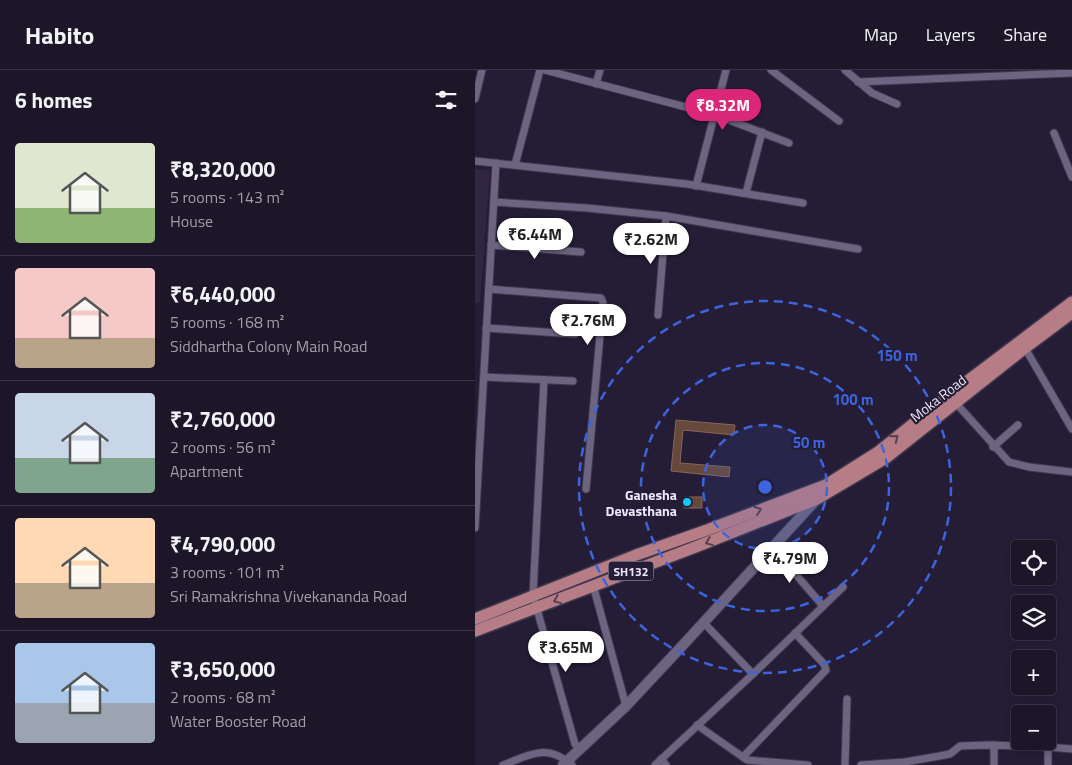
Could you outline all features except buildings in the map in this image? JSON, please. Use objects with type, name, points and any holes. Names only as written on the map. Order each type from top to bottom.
[{"type":"main road","name":"Moka Road","points":[[826,484],[878,452],[1025,348],[1071,311]]},
{"type":"main road","name":"Moka Road","points":[[817,499],[886,458],[953,399],[1071,311]]},
{"type":"main road","name":"SH132","points":[[475,631],[593,585],[784,506],[826,484]]},
{"type":"main road","points":[[567,764],[580,748],[625,706],[773,548],[817,499],[826,484]]},
{"type":"main road","name":"SH132","points":[[475,619],[533,595],[784,506],[817,499]]},
{"type":"street","points":[[475,99],[483,70]]},
{"type":"street","points":[[515,165],[540,70]]},
{"type":"street","points":[[545,70],[716,115],[789,142]]},
{"type":"street","points":[[596,84],[600,70]]},
{"type":"street","points":[[696,186],[716,115],[726,70]]},
{"type":"street","points":[[771,70],[839,121]]},
{"type":"street","points":[[845,70],[881,98],[897,104]]},
{"type":"street","points":[[858,82],[981,73],[1072,73]]},
{"type":"street","points":[[746,193],[762,132]]},
{"type":"street","points":[[1054,133],[1070,168],[1072,177]]},
{"type":"street","points":[[475,161],[696,186],[803,203]]},
{"type":"street","points":[[475,528],[496,163]]},
{"type":"street","points":[[494,202],[587,208],[666,216],[858,249]]},
{"type":"street","points":[[658,315],[666,216]]},
{"type":"street","points":[[491,245],[581,252]]},
{"type":"street","points":[[489,289],[601,298],[603,303],[586,489]]},
{"type":"street","points":[[487,328],[575,334]]},
{"type":"street","points":[[1025,348],[1072,429]]},
{"type":"street","points":[[484,377],[573,381]]},
{"type":"street","points":[[543,380],[533,595],[575,744],[580,748]]},
{"type":"street","points":[[953,399],[1009,462],[1017,465],[1072,472]]},
{"type":"street","points":[[993,446],[1018,425]]},
{"type":"street","points":[[773,548],[823,606]]},
{"type":"street","points":[[593,585],[625,706]]},
{"type":"street","points":[[655,765],[664,762],[697,725],[753,674],[843,586]]},
{"type":"street","points":[[703,622],[753,674]]},
{"type":"street","points":[[743,757],[826,670],[824,664],[795,633]]},
{"type":"street","points":[[845,765],[847,699]]},
{"type":"street","points":[[697,725],[747,760],[808,765]]},
{"type":"street","points":[[993,745],[993,765]]},
{"type":"street","points":[[861,765],[905,764],[950,754],[960,746],[1011,746]]},
{"type":"street","points":[[1056,748],[1072,749]]},
{"type":"street","points":[[1048,750],[1048,765]]},
{"type":"street","points":[[503,765],[539,752],[553,752],[567,764]]},
{"type":"shaded area","points":[[475,169],[490,170],[480,303],[475,303]]},
{"type":"place","name":"Ganesha Devasthana","points":[[687,502]]}]
